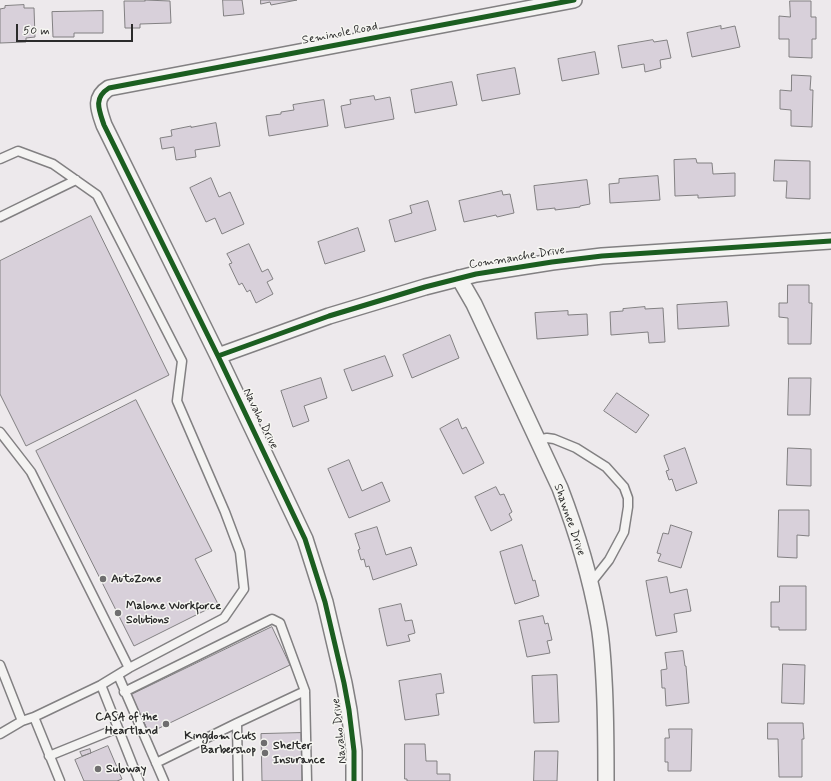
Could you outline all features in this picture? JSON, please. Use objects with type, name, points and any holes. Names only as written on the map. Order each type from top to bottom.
[{"type":"street","name":"Seminole Road","points":[[109,88],[574,0]]},
{"type":"street","name":"Navaho Drive","points":[[109,88],[102,92],[99,100],[98,109],[104,125],[218,356],[305,539],[325,602],[349,710],[354,751],[354,781]]},
{"type":"street","name":"Commanche Drive","points":[[218,356],[329,316],[425,287],[476,274],[602,256],[831,242]]},
{"type":"street","name":"Shawnee Drive","points":[[459,278],[474,304],[560,488],[570,514],[590,584],[598,620],[602,648],[606,724],[606,781]]},
{"type":"lane","points":[[0,158],[18,151],[53,164],[97,195],[182,361],[177,402],[225,512],[240,552],[244,589],[224,618],[129,668],[101,685],[34,717],[22,721],[0,734]]},
{"type":"lane","points":[[0,217],[76,180]]},
{"type":"lane","points":[[0,432],[31,472],[129,668]]},
{"type":"lane","points":[[537,440],[547,438],[554,439],[576,448],[606,467],[624,487],[628,498],[624,532],[609,560],[590,584]]},
{"type":"lane","points":[[124,692],[272,620],[280,622],[305,691],[307,781]]},
{"type":"lane","points":[[0,665],[22,721]]},
{"type":"lane","points":[[118,675],[124,692],[164,781]]},
{"type":"lane","points":[[101,685],[139,781]]},
{"type":"lane","points":[[156,763],[305,691]]},
{"type":"lane","points":[[34,717],[60,781]]},
{"type":"lane","points":[[237,724],[238,781]]},
{"type":"lane","points":[[49,756],[118,728]]},
{"type":"building","points":[[223,0],[242,0],[244,14],[224,16]]},
{"type":"building","points":[[261,0],[297,0],[271,5],[270,2],[261,4]]},
{"type":"building","points":[[124,1],[170,1],[171,23],[140,24],[140,28],[125,28]]},
{"type":"building","points":[[790,1],[811,1],[811,17],[816,17],[816,39],[812,39],[812,58],[789,57],[789,39],[779,39],[779,16],[790,17]]},
{"type":"building","points":[[24,5],[24,8],[34,8],[35,37],[26,38],[26,42],[0,43],[0,9],[5,8],[5,6]]},
{"type":"building","points":[[103,11],[103,33],[74,33],[74,37],[53,37],[52,12]]},
{"type":"building","points":[[721,26],[721,29],[735,26],[740,47],[692,57],[687,33]]},
{"type":"building","points":[[653,40],[654,42],[667,40],[671,58],[660,60],[661,68],[645,72],[644,64],[622,68],[618,46]]},
{"type":"building","points":[[595,52],[599,74],[562,81],[558,59]]},
{"type":"building","points":[[515,68],[520,94],[482,101],[477,75]]},
{"type":"building","points":[[792,75],[811,76],[810,90],[813,90],[812,127],[791,126],[791,110],[780,109],[780,90],[791,91]]},
{"type":"building","points":[[452,82],[457,105],[415,113],[411,90]]},
{"type":"building","points":[[374,96],[375,100],[390,97],[394,119],[345,128],[341,106],[351,104],[350,100]]},
{"type":"building","points":[[324,100],[328,126],[269,136],[266,116],[294,110],[293,105]]},
{"type":"building","points":[[216,123],[220,146],[195,150],[196,157],[176,160],[174,147],[162,149],[160,138],[172,136],[171,130]]},
{"type":"building","points":[[696,159],[697,163],[712,163],[713,174],[735,173],[735,196],[698,198],[698,195],[675,196],[674,160]]},
{"type":"building","points":[[775,160],[810,161],[810,199],[786,198],[787,181],[774,181]]},
{"type":"building","points":[[658,176],[660,200],[610,203],[609,184],[619,183],[619,179]]},
{"type":"building","points":[[211,178],[219,197],[230,192],[244,224],[222,234],[215,218],[206,222],[190,188]]},
{"type":"building","points":[[587,180],[590,204],[580,207],[555,210],[555,208],[537,210],[534,186]]},
{"type":"building","points":[[502,191],[503,195],[510,194],[514,213],[497,217],[496,215],[464,222],[459,201]]},
{"type":"building","points":[[428,201],[436,230],[395,242],[389,220],[412,213],[410,206]]},
{"type":"building","points":[[91,216],[169,375],[26,446],[0,394],[0,261]]},
{"type":"building","points":[[358,228],[365,251],[325,264],[318,242]]},
{"type":"building","points":[[249,244],[262,272],[268,269],[273,279],[267,282],[273,294],[256,303],[250,290],[247,292],[242,283],[239,285],[229,264],[232,263],[227,254]]},
{"type":"building","points":[[788,285],[809,285],[809,303],[812,303],[811,344],[788,344],[788,318],[779,317],[779,303],[787,303]]},
{"type":"building","points":[[727,302],[729,326],[678,329],[677,305]]},
{"type":"building","points":[[645,307],[645,309],[663,308],[665,342],[649,343],[648,332],[611,335],[610,312]]},
{"type":"building","points":[[568,311],[568,315],[587,314],[588,335],[537,339],[535,313]]},
{"type":"building","points":[[450,335],[459,358],[412,378],[403,355]]},
{"type":"building","points":[[385,356],[393,376],[352,391],[344,370]]},
{"type":"building","points":[[321,378],[327,398],[304,406],[309,421],[293,427],[281,391]]},
{"type":"building","points":[[789,378],[811,378],[810,415],[788,415]]},
{"type":"building","points":[[617,393],[649,415],[636,433],[604,411]]},
{"type":"building","points":[[136,400],[212,551],[195,559],[218,604],[134,646],[36,451]]},
{"type":"building","points":[[458,419],[462,429],[466,427],[484,463],[463,474],[440,429]]},
{"type":"building","points":[[685,448],[697,483],[676,491],[672,479],[669,480],[666,471],[669,470],[664,456]]},
{"type":"building","points":[[788,448],[811,449],[811,486],[787,485]]},
{"type":"building","points":[[349,460],[362,491],[382,482],[390,501],[349,518],[328,469]]},
{"type":"building","points":[[496,487],[500,495],[504,494],[512,512],[509,514],[512,520],[491,531],[475,497]]},
{"type":"building","points":[[779,510],[809,510],[809,536],[797,535],[797,558],[778,557]]},
{"type":"building","points":[[671,525],[692,532],[681,568],[658,561],[661,554],[657,553],[663,533],[668,534]]},
{"type":"building","points":[[377,527],[386,555],[411,547],[417,565],[373,580],[369,566],[366,567],[364,559],[361,560],[358,550],[360,549],[355,534]]},
{"type":"building","points":[[522,545],[533,581],[535,580],[539,596],[515,604],[500,552]]},
{"type":"building","points":[[667,577],[670,593],[687,589],[691,611],[674,614],[677,632],[656,636],[646,581]]},
{"type":"building","points":[[780,586],[806,586],[806,630],[779,630],[779,627],[771,627],[771,602],[779,602]]},
{"type":"building","points":[[401,604],[405,621],[412,620],[415,633],[408,635],[410,641],[387,646],[379,609]]},
{"type":"building","points":[[543,616],[545,624],[548,623],[552,640],[547,641],[550,653],[527,657],[519,621]]},
{"type":"building","points":[[272,627],[290,665],[149,733],[131,695]]},
{"type":"building","points":[[683,651],[686,666],[689,703],[666,706],[665,688],[662,688],[661,670],[667,669],[665,653]]},
{"type":"building","points":[[783,664],[805,665],[804,704],[782,703]]},
{"type":"building","points":[[441,674],[444,693],[436,694],[439,715],[405,720],[399,681]]},
{"type":"building","points":[[557,675],[559,722],[534,723],[532,676]]},
{"type":"building","points":[[768,723],[803,723],[804,739],[802,739],[802,777],[779,777],[778,739],[768,739]]},
{"type":"building","points":[[669,729],[692,729],[691,771],[668,771],[668,762],[665,762],[665,738],[669,738]]},
{"type":"building","points":[[301,733],[302,781],[262,781],[261,734]]},
{"type":"building","points":[[405,744],[425,744],[426,761],[437,761],[437,774],[450,774],[450,781],[407,781],[407,779],[405,779]]},
{"type":"building","name":"Subway","points":[[108,746],[122,779],[117,781],[84,781],[75,760]]},
{"type":"building","points":[[90,749],[91,753],[82,756],[80,752]]},
{"type":"building","points":[[535,751],[558,751],[557,781],[534,781]]},
{"type":"cycle path","points":[[354,781],[354,751],[344,683],[325,602],[305,539],[218,356],[104,125],[99,109],[99,100],[104,92],[109,88],[574,0]]},
{"type":"cycle path","points":[[218,356],[329,316],[425,287],[476,274],[602,256],[831,241]]},
{"type":"place","name":"AutoZone","points":[[103,579]]},
{"type":"place","name":"Malone Workforce Solutions","points":[[118,613]]},
{"type":"place","name":"CASA of the Heartland","points":[[166,724]]},
{"type":"place","name":"Kingdom Cuts Barbershop","points":[[264,743]]},
{"type":"place","name":"Shelter Insurance","points":[[265,753]]},
{"type":"place","name":"Subway","points":[[98,769]]}]
